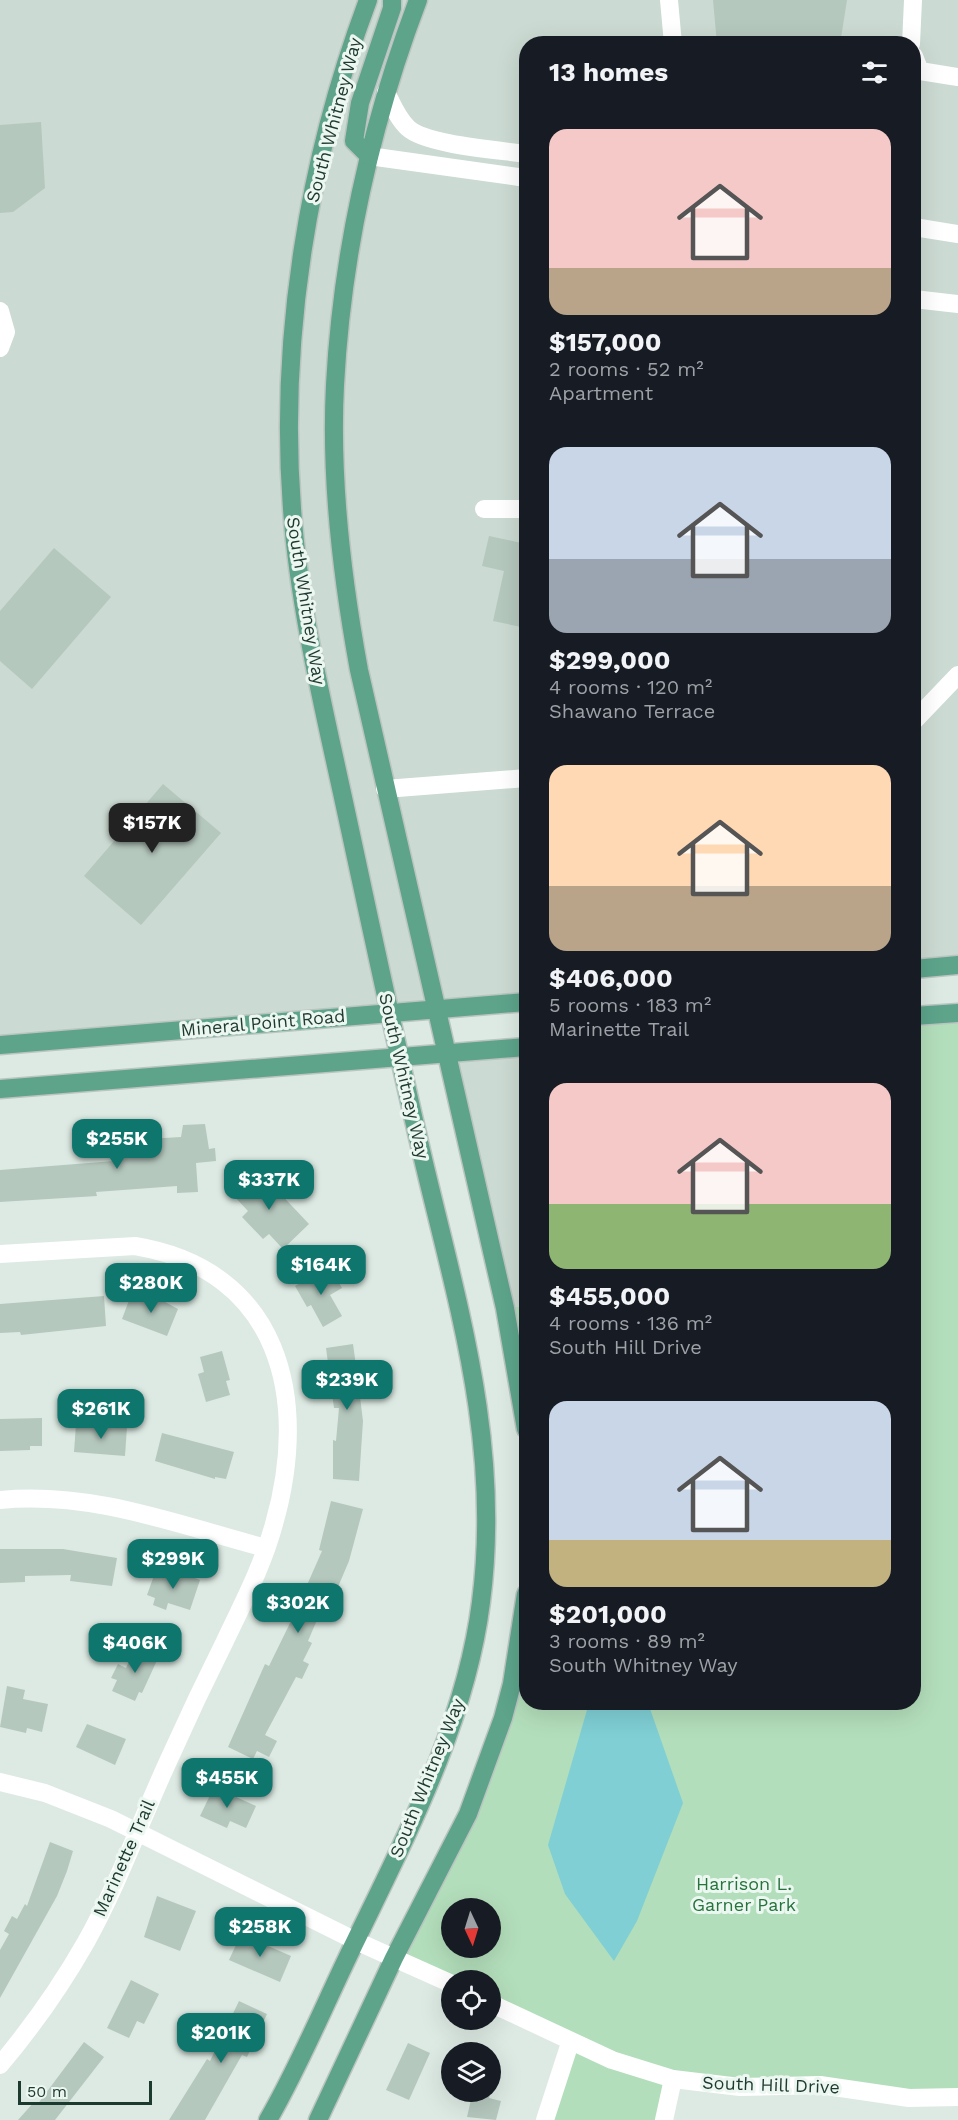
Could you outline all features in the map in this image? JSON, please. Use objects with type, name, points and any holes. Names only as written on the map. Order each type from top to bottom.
[{"type":"main road","name":"South Whitney Way","points":[[268,2120],[285,2090],[356,1941],[434,1771],[464,1686],[481,1605],[486,1546],[487,1470],[462,1313],[399,1056],[327,725],[298,570],[291,504],[290,421],[297,292],[313,192],[330,122],[350,50],[368,0]]},
{"type":"main road","points":[[369,156],[354,141],[360,103],[392,8],[392,0]]},
{"type":"main road","points":[[418,0],[386,92],[355,211],[335,386],[339,525],[347,604],[386,789],[504,1308],[519,1390]]},
{"type":"main road","points":[[921,968],[958,965]]},
{"type":"main road","name":"Mineral Point Road","points":[[0,1045],[519,1002]]},
{"type":"main road","points":[[921,1016],[958,1013]]},
{"type":"main road","points":[[0,1089],[519,1048]]},
{"type":"main road","points":[[318,2120],[394,1958],[468,1814],[503,1718],[512,1684],[519,1639]]},
{"type":"street","points":[[669,0],[673,36]]},
{"type":"street","points":[[911,36],[913,0]]},
{"type":"street","points":[[921,71],[958,77]]},
{"type":"street","points":[[386,92],[401,121],[409,130],[425,139],[519,153]]},
{"type":"street","points":[[369,156],[519,177]]},
{"type":"street","points":[[921,228],[958,234]]},
{"type":"street","points":[[921,300],[958,304]]},
{"type":"street","points":[[0,311],[6,332],[0,348]]},
{"type":"street","points":[[484,509],[519,509]]},
{"type":"street","points":[[921,714],[958,675]]},
{"type":"street","points":[[386,789],[519,779]]},
{"type":"street","name":"Marinette Trail","points":[[0,1254],[135,1246],[156,1250],[199,1265],[226,1283],[251,1307],[274,1347],[285,1389],[287,1441],[283,1486],[266,1548],[87,1940],[41,2014],[0,2066]]},
{"type":"street","points":[[0,1500],[64,1499],[120,1507],[266,1548]]},
{"type":"street","points":[[0,1782],[45,1793],[136,1832],[356,1941],[441,1979]]},
{"type":"street","name":"South Hill Drive","points":[[501,2008],[570,2043],[647,2073],[673,2079],[740,2087],[820,2085],[909,2098],[958,2097]]},
{"type":"street","points":[[545,2120],[570,2043]]},
{"type":"street","points":[[664,2120],[673,2079]]},
{"type":"shaded area","points":[[0,0],[958,0],[958,965],[921,968],[921,36],[519,36],[519,1003],[0,1045]]},
{"type":"shaded area","points":[[519,1048],[519,1307],[505,1308],[446,1053]]},
{"type":"green space","name":"Harrison L. Garner Park","points":[[958,1013],[958,2097],[673,2079],[664,2120],[545,2120],[570,2043],[501,2008],[501,1970],[441,1970],[441,1976],[394,1958],[468,1814],[519,1621],[519,1710],[921,1710],[921,1016]]},
{"type":"green space","points":[[519,1307],[519,1389],[505,1308]]},
{"type":"water","points":[[587,1710],[650,1710],[683,1803],[637,1921],[614,1961],[565,1894],[548,1845]]},
{"type":"building","points":[[713,0],[847,0],[841,36],[716,36]]},
{"type":"building","points":[[41,122],[45,188],[13,212],[0,213],[0,125]]},
{"type":"building","points":[[489,536],[519,542],[519,627],[493,621],[504,571],[482,566]]},
{"type":"building","points":[[54,548],[111,597],[32,689],[0,661],[0,611]]},
{"type":"building","points":[[163,784],[221,833],[141,925],[84,876]]},
{"type":"building","points":[[205,1124],[209,1149],[215,1148],[216,1161],[196,1163],[198,1192],[177,1193],[177,1186],[96,1192],[97,1196],[0,1202],[0,1170],[114,1161],[112,1141],[181,1137],[183,1125]]},
{"type":"building","points":[[258,1170],[309,1224],[283,1249],[269,1234],[263,1239],[242,1217],[248,1211],[232,1194]]},
{"type":"building","points":[[330,1267],[342,1288],[330,1295],[342,1316],[323,1327],[311,1305],[307,1307],[295,1286]]},
{"type":"building","points":[[131,1295],[142,1299],[143,1296],[153,1299],[154,1296],[178,1309],[167,1336],[122,1319]]},
{"type":"building","points":[[104,1296],[106,1326],[21,1335],[20,1332],[0,1333],[0,1304]]},
{"type":"building","points":[[353,1344],[357,1373],[369,1371],[371,1387],[359,1389],[363,1421],[359,1481],[333,1479],[333,1440],[336,1441],[339,1408],[334,1408],[326,1348]]},
{"type":"building","points":[[222,1351],[230,1380],[226,1381],[230,1395],[206,1402],[198,1374],[204,1372],[200,1357]]},
{"type":"building","points":[[42,1418],[42,1446],[30,1446],[30,1450],[0,1451],[0,1419]]},
{"type":"building","points":[[76,1424],[127,1427],[125,1456],[74,1452]]},
{"type":"building","points":[[162,1433],[234,1452],[226,1479],[215,1477],[215,1479],[155,1461]]},
{"type":"building","points":[[331,1501],[363,1509],[349,1561],[332,1601],[326,1599],[308,1641],[312,1643],[303,1661],[309,1664],[302,1679],[296,1677],[265,1735],[277,1741],[269,1757],[257,1751],[253,1759],[228,1747],[265,1664],[269,1666],[322,1551],[319,1550]]},
{"type":"building","points":[[0,1549],[63,1549],[117,1558],[112,1586],[70,1581],[71,1575],[25,1576],[25,1582],[0,1583]]},
{"type":"building","points":[[156,1570],[177,1578],[179,1572],[200,1580],[190,1610],[168,1603],[166,1610],[153,1605],[155,1598],[147,1595]]},
{"type":"building","points":[[137,1645],[159,1656],[142,1693],[139,1692],[135,1701],[112,1691],[117,1680],[111,1678],[118,1664],[126,1668]]},
{"type":"building","points":[[7,1686],[25,1690],[23,1699],[48,1704],[42,1732],[27,1728],[26,1733],[0,1727]]},
{"type":"building","points":[[87,1724],[126,1739],[115,1765],[76,1747]]},
{"type":"building","points":[[214,1787],[256,1806],[246,1828],[230,1821],[227,1828],[200,1816]]},
{"type":"building","points":[[50,1842],[73,1851],[67,1871],[57,1896],[0,1998],[0,1950],[9,1934],[4,1931],[12,1916],[17,1919],[25,1904],[27,1906]]},
{"type":"building","points":[[157,1896],[196,1911],[180,1951],[144,1937]]},
{"type":"building","points":[[241,1934],[291,1956],[280,1982],[229,1960]]},
{"type":"building","points":[[131,1980],[159,1994],[144,2024],[137,2021],[129,2038],[107,2028]]},
{"type":"building","points":[[239,2001],[267,2014],[247,2057],[242,2055],[205,2120],[169,2120],[207,2059],[210,2061]]},
{"type":"building","points":[[84,2042],[104,2057],[55,2120],[18,2120],[34,2102],[37,2105]]},
{"type":"building","points":[[408,2043],[430,2053],[409,2100],[386,2090]]},
{"type":"building","points":[[470,2102],[501,2102],[496,2120],[467,2117]]}]
